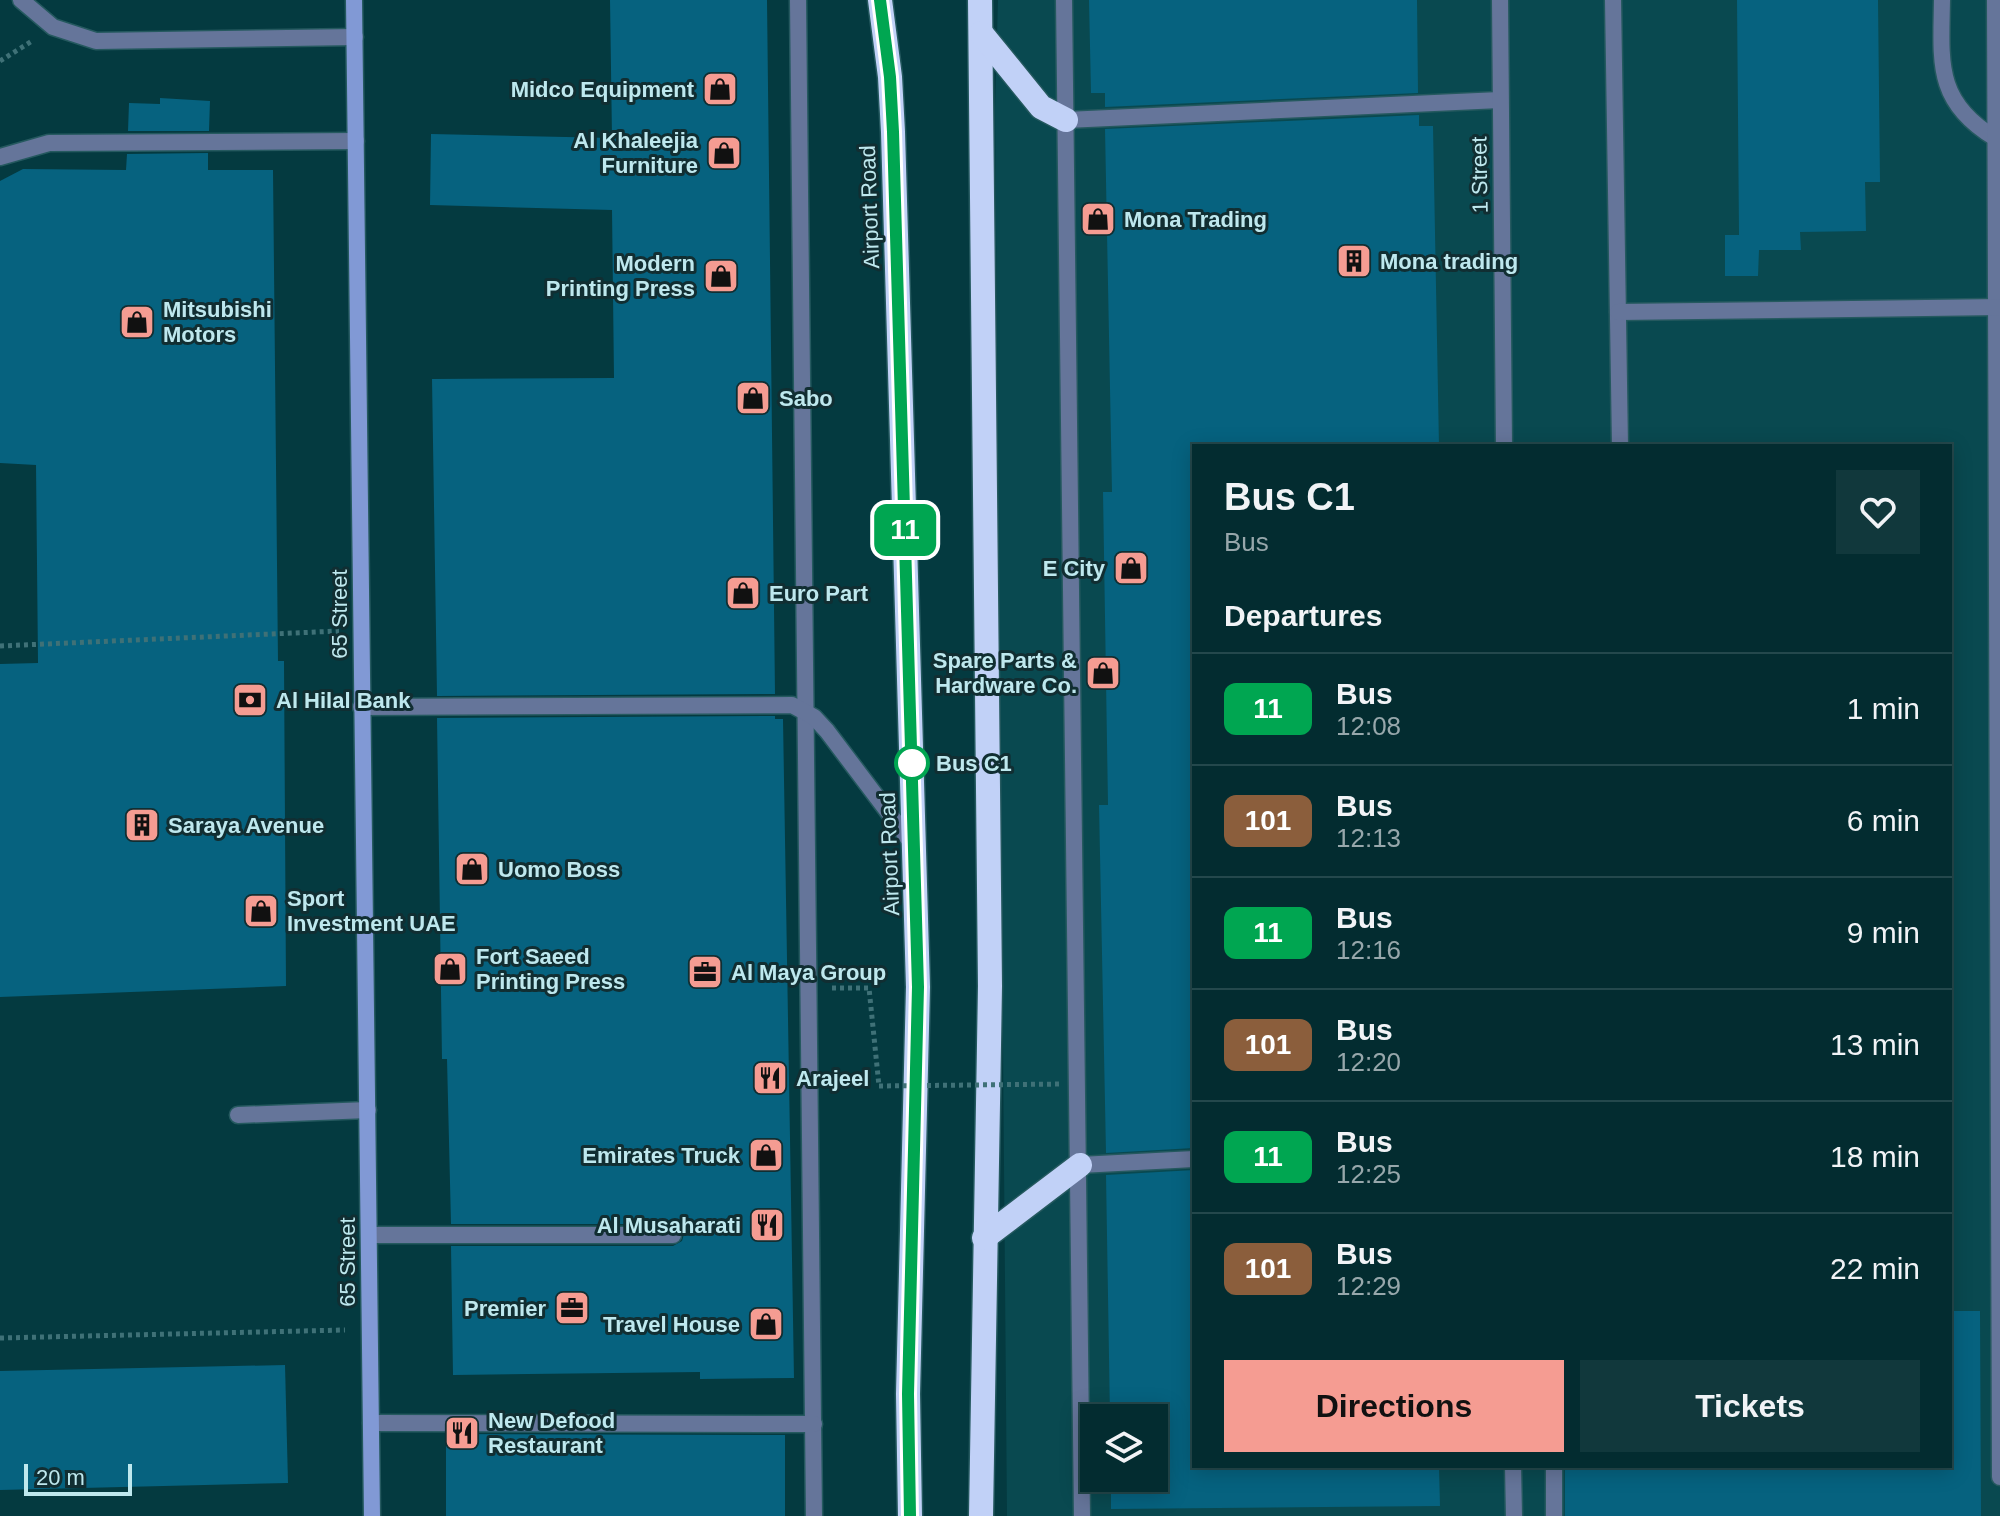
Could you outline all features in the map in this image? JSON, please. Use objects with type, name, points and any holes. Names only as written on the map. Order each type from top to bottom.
[{"type":"highway","name":"Airport Road","points":[[880,0],[893,132],[918,987],[908,1394],[910,1516]]},
{"type":"highway","points":[[884,26],[891,0]]},
{"type":"highway","points":[[980,0],[990,986],[981,1516]]},
{"type":"highway","points":[[981,33],[1041,107],[1066,120]]},
{"type":"highway","points":[[984,1238],[1080,1165]]},
{"type":"street","points":[[21,0],[53,27],[74,36],[118,42],[355,37]]},
{"type":"street","name":"65 Street","points":[[354,0],[372,1516]]},
{"type":"street","points":[[798,0],[814,1516]]},
{"type":"street","points":[[1064,0],[1082,1516]]},
{"type":"street","name":"1 Street","points":[[1500,0],[1504,444]]},
{"type":"street","points":[[1613,0],[1620,444]]},
{"type":"street","points":[[1942,0],[1943,79],[1954,104],[1973,125],[1995,138]]},
{"type":"street","points":[[1995,0],[2000,1477]]},
{"type":"street","points":[[1066,120],[1500,100]]},
{"type":"street","points":[[0,157],[49,143],[356,141]]},
{"type":"street","points":[[1618,312],[1998,307]]},
{"type":"street","points":[[361,707],[777,703],[804,710],[827,731],[915,848]]},
{"type":"street","points":[[238,1115],[368,1110]]},
{"type":"street","points":[[1080,1165],[1192,1159]]},
{"type":"street","points":[[369,1235],[673,1235]]},
{"type":"street","points":[[371,1423],[814,1424]]},
{"type":"street","points":[[1513,1468],[1514,1516]]},
{"type":"street","points":[[1554,1468],[1554,1516]]},
{"type":"path","points":[[0,61],[53,27]]},
{"type":"path","points":[[0,646],[361,630]]},
{"type":"path","points":[[808,988],[869,988],[879,1086],[1063,1084]]},
{"type":"path","points":[[0,1338],[370,1329]]},
{"type":"shaded area","points":[[998,0],[2000,0],[2000,1516],[1007,1516],[995,110]]},
{"type":"building","points":[[610,0],[767,0],[775,694],[437,696],[432,379],[614,378],[612,210],[430,205],[431,134],[612,138]]},
{"type":"building","points":[[1089,0],[1417,0],[1418,93],[1105,107],[1105,93],[1091,93]]},
{"type":"building","points":[[1737,0],[1878,0],[1880,182],[1865,182],[1866,231],[1800,232],[1801,250],[1759,250],[1758,276],[1725,276],[1725,235],[1739,235]]},
{"type":"building","points":[[160,98],[210,101],[209,131],[128,131],[129,103],[160,104]]},
{"type":"building","points":[[1419,115],[1419,126],[1433,126],[1439,444],[1192,444],[1192,1148],[1106,1153],[1099,805],[1108,805],[1103,492],[1112,492],[1105,129]]},
{"type":"building","points":[[208,153],[208,170],[273,170],[278,661],[284,661],[286,986],[0,997],[0,664],[38,663],[36,465],[0,463],[0,181],[23,169],[126,170],[127,154]]},
{"type":"building","points":[[775,716],[775,719],[783,719],[794,1378],[700,1379],[700,1372],[453,1375],[451,1246],[673,1246],[682,1241],[684,1234],[673,1224],[451,1224],[447,1059],[442,1059],[437,718]]},
{"type":"building","points":[[1192,1170],[1192,1468],[1439,1468],[1440,1506],[1111,1509],[1111,1492],[1168,1492],[1168,1404],[1110,1404],[1106,1175]]},
{"type":"building","points":[[1952,1311],[1980,1311],[1981,1516],[1565,1516],[1565,1468],[1952,1468]]},
{"type":"building","points":[[285,1365],[288,1483],[0,1490],[0,1371]]},
{"type":"building","points":[[446,1434],[785,1435],[785,1516],[446,1516]]},
{"type":"bus line","name":"11","points":[[880,0],[890,77],[893,132],[918,987],[908,1394],[910,1516]]},
{"type":"place","name":"Midco Equipment","points":[[720,89]]},
{"type":"place","name":"Al Khaleejia Furniture","points":[[724,153]]},
{"type":"place","name":"Mona Trading","points":[[1098,219]]},
{"type":"place","name":"Mona trading","points":[[1354,261]]},
{"type":"place","name":"Modern Printing Press","points":[[721,276]]},
{"type":"place","name":"Mitsubishi Motors","points":[[137,322]]},
{"type":"place","name":"Sabo","points":[[753,398]]},
{"type":"place","name":"E City","points":[[1131,568]]},
{"type":"place","name":"Euro Part","points":[[743,593]]},
{"type":"place","name":"Spare Parts & Hardware Co.","points":[[1103,673]]},
{"type":"place","name":"Al Hilal Bank","points":[[250,700]]},
{"type":"place","name":"Bus C1","points":[[912,763]]},
{"type":"place","name":"Saraya Avenue","points":[[142,825]]},
{"type":"place","name":"Uomo Boss","points":[[472,869]]},
{"type":"place","name":"Sport Investment UAE","points":[[261,911]]},
{"type":"place","name":"Fort Saeed Printing Press","points":[[450,969]]},
{"type":"place","name":"Al Maya Group","points":[[705,972]]},
{"type":"place","name":"Arajeel","points":[[770,1078]]},
{"type":"place","name":"Emirates Truck","points":[[766,1155]]},
{"type":"place","name":"Al Musaharati","points":[[767,1225]]},
{"type":"place","name":"Premier","points":[[572,1308]]},
{"type":"place","name":"Travel House","points":[[766,1324]]},
{"type":"place","name":"New Defood Restaurant","points":[[462,1433]]}]
